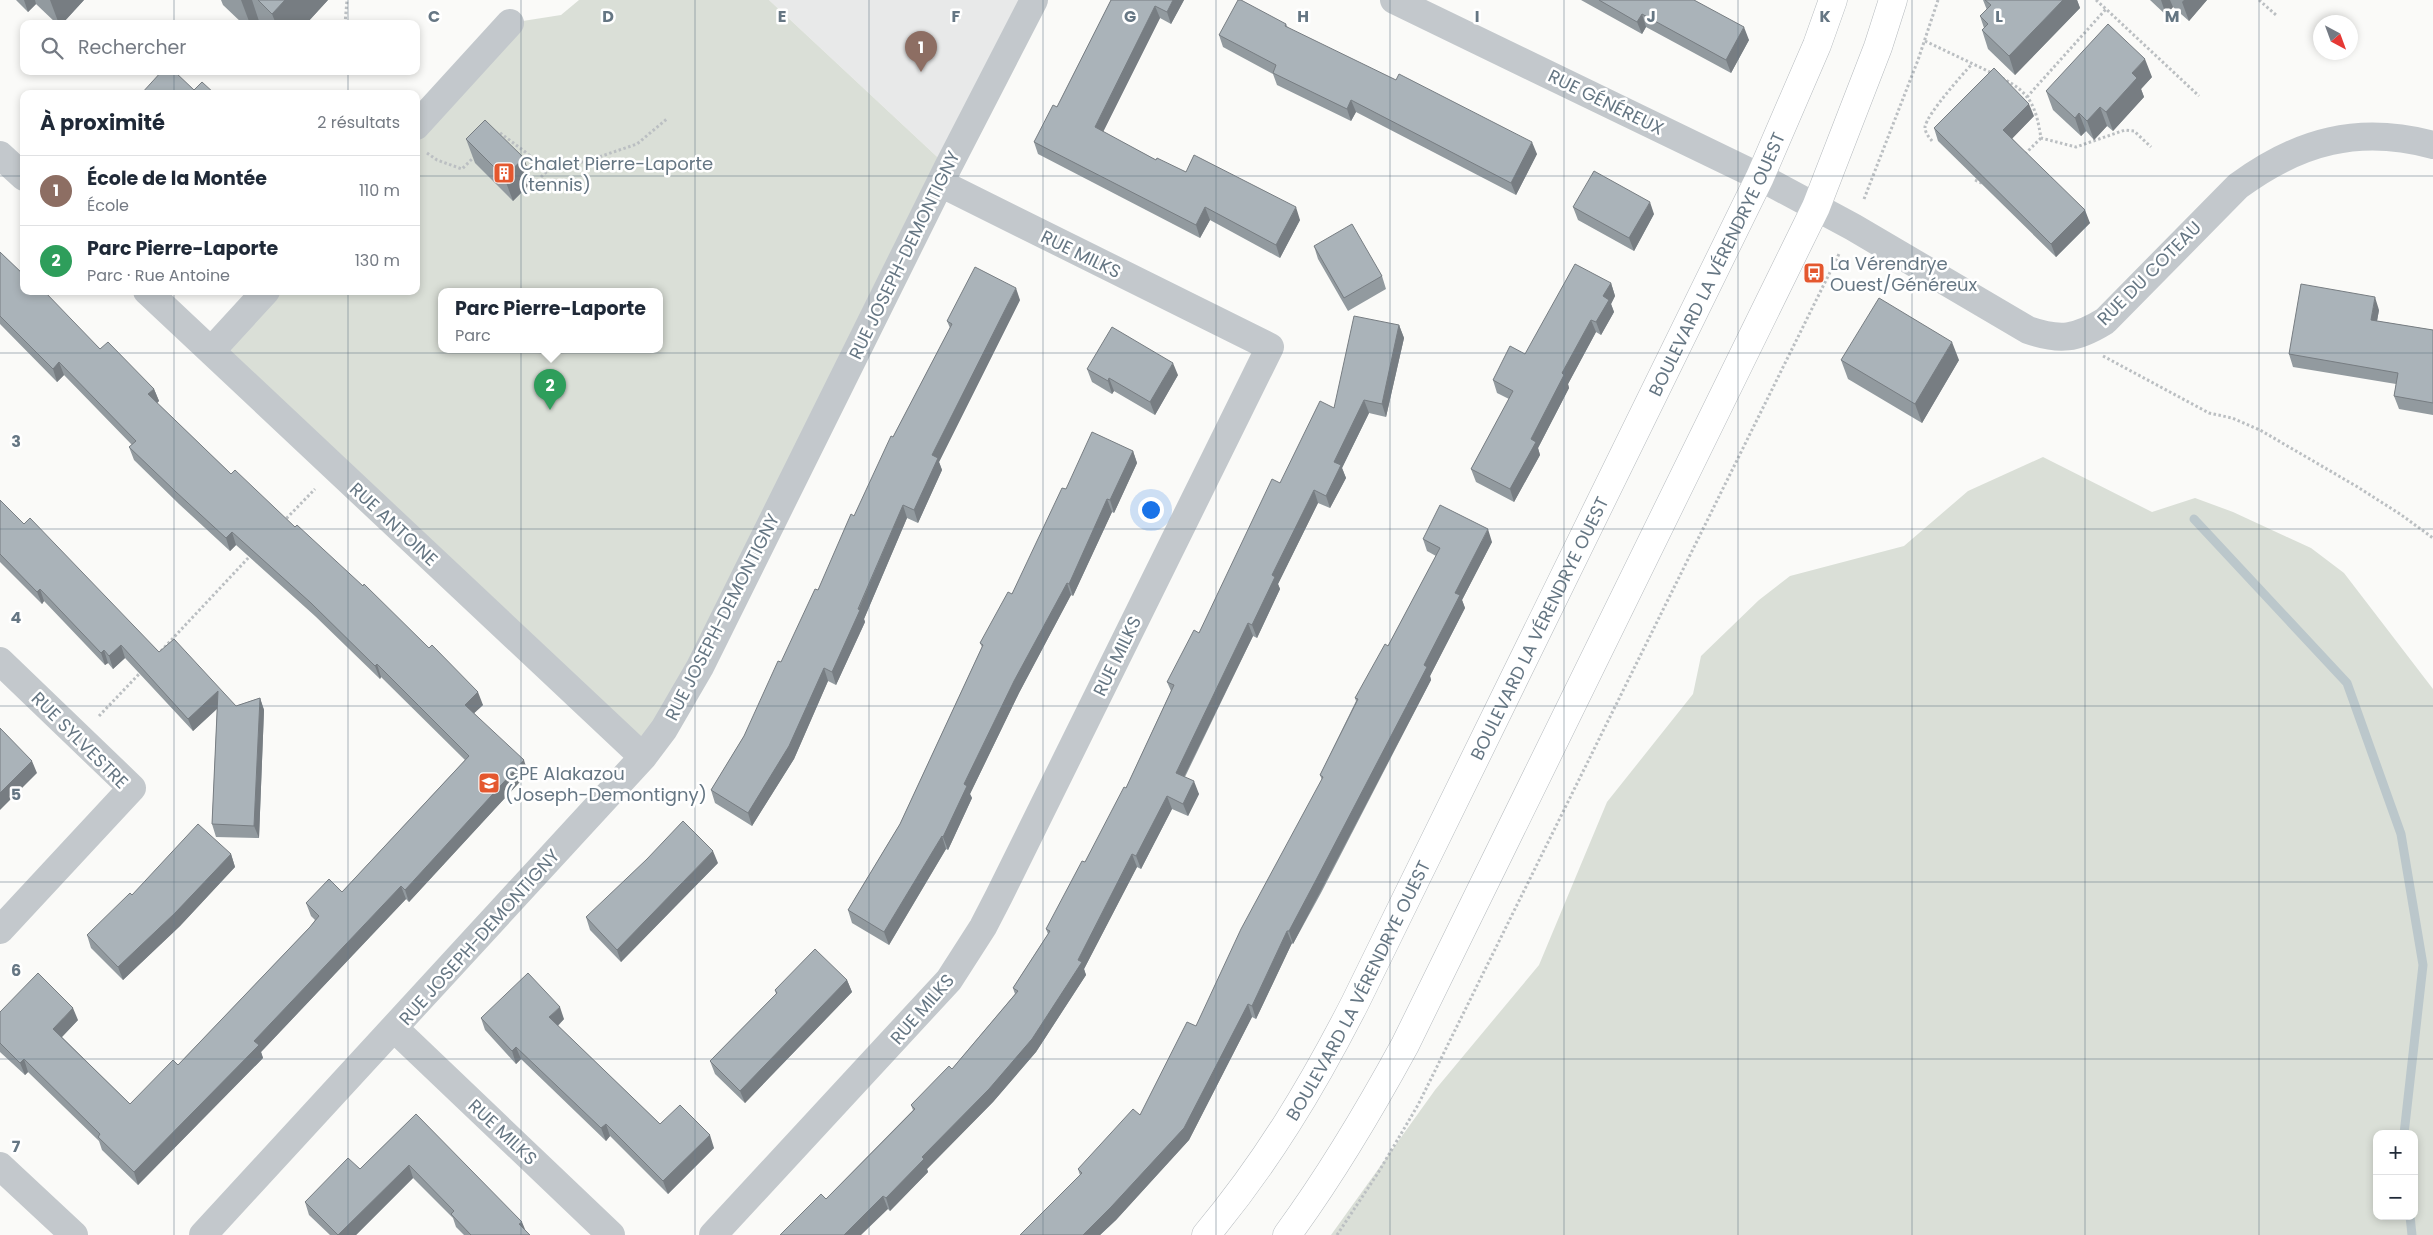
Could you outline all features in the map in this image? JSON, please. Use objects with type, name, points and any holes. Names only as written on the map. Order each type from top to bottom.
[{"type":"main road","name":"BOULEVARD LA VÉRENDRYE OUEST","points":[[1206,1235],[1266,1158],[1318,1074],[1760,177],[1817,45],[1833,0]]},
{"type":"main road","points":[[1286,1235],[1314,1198],[1360,1128],[1405,1046],[1816,207],[1878,47],[1893,0]]},
{"type":"street","name":"RUE JOSEPH-DEMONTIGNY","points":[[203,1235],[395,1029],[643,757],[664,729],[700,667],[940,184],[1034,0]]},
{"type":"street","name":"RUE GÉNÉREUX","points":[[1394,0],[1437,9],[1816,207]]},
{"type":"street","points":[[420,138],[510,23]]},
{"type":"street","name":"RUE DU COTEAU","points":[[1816,207],[2028,330],[2048,337],[2069,337],[2090,330],[2104,321],[2214,209],[2258,170],[2317,144],[2352,136],[2412,139],[2433,144]]},
{"type":"street","points":[[0,155],[20,173]]},
{"type":"street","name":"RUE MILKS","points":[[713,1235],[926,1006],[967,954],[999,896],[1270,347],[940,184]]},
{"type":"street","name":"RUE ANTOINE","points":[[150,295],[643,757]]},
{"type":"street","points":[[211,351],[262,295]]},
{"type":"street","name":"RUE SYLVESTRE","points":[[0,661],[132,788],[0,930]]},
{"type":"street","name":"RUE MILKS","points":[[395,1029],[612,1235]]},
{"type":"street","points":[[0,1166],[74,1235]]},
{"type":"path","points":[[345,20],[347,0]]},
{"type":"path","points":[[1337,1235],[1378,1173],[1418,1105],[1853,227],[1938,0]]},
{"type":"path","points":[[2096,0],[2199,96]]},
{"type":"path","points":[[2260,0],[2276,16]]},
{"type":"path","points":[[2026,97],[2106,8]]},
{"type":"path","points":[[1924,41],[2018,87],[2036,108],[2041,138]]},
{"type":"path","points":[[1932,141],[1926,132],[1925,126],[1946,94],[1972,64]]},
{"type":"path","points":[[493,138],[499,132],[537,160],[584,162],[637,144],[668,118]]},
{"type":"path","points":[[2041,138],[2076,147],[2125,130],[2134,131],[2151,147]]},
{"type":"path","points":[[420,138],[437,160],[462,169],[480,150]]},
{"type":"path","points":[[2021,159],[2041,138]]},
{"type":"path","points":[[541,177],[558,161]]},
{"type":"path","points":[[1975,180],[1991,188]]},
{"type":"path","points":[[2069,337],[2209,413],[2232,418],[2260,430],[2356,486],[2433,538]]},
{"type":"path","points":[[281,524],[315,489]]},
{"type":"path","points":[[154,658],[254,552]]},
{"type":"path","points":[[80,737],[147,666]]},
{"type":"shaded area","points":[[579,0],[769,0],[948,167],[643,757],[211,351],[262,295],[420,295],[420,122],[510,23],[561,15]]},
{"type":"shaded area","points":[[769,0],[1034,0],[948,167]]},
{"type":"shaded area","points":[[2043,457],[2152,512],[2195,498],[2233,512],[2311,548],[2344,573],[2433,689],[2433,1235],[1331,1235],[1435,1090],[1539,965],[1607,802],[1693,694],[1701,656],[1759,600],[1790,576],[1904,546],[1968,491]]},
{"type":"building","points":[[258,0],[285,0],[272,14]]},
{"type":"building","points":[[1111,0],[1173,0],[1167,12],[1155,6],[1095,127],[1156,160],[1157,158],[1186,172],[1194,155],[1296,207],[1276,245],[1205,207],[1196,225],[1034,142],[1053,105],[1057,107]]},
{"type":"building","points":[[1238,0],[1286,24],[1285,26],[1396,80],[1399,74],[1532,142],[1511,183],[1351,100],[1347,109],[1273,73],[1276,65],[1219,35]]},
{"type":"building","points":[[1599,0],[1694,0],[1744,27],[1726,60],[1642,14],[1637,22]]},
{"type":"building","points":[[1985,0],[2063,0],[2009,56],[1982,30],[1988,24],[1980,16],[1991,5]]},
{"type":"building","points":[[2108,24],[2145,59],[2132,73],[2137,78],[2106,112],[2100,107],[2087,121],[2079,113],[2075,118],[2046,91]]},
{"type":"building","points":[[1994,68],[2029,104],[2003,130],[2085,210],[2051,244],[1934,128]]},
{"type":"building","points":[[158,75],[178,75],[194,90],[145,90]]},
{"type":"building","points":[[202,82],[211,90],[194,90]]},
{"type":"building","points":[[485,120],[524,158],[504,177],[466,139]]},
{"type":"building","points":[[1594,171],[1650,202],[1629,238],[1573,207]]},
{"type":"building","points":[[1352,224],[1382,276],[1344,298],[1314,246]]},
{"type":"building","points":[[0,252],[20,271],[20,295],[48,295],[100,349],[108,342],[154,389],[148,394],[231,474],[235,470],[295,527],[297,525],[363,586],[364,584],[429,648],[432,645],[478,692],[465,705],[524,760],[405,890],[401,886],[254,1041],[259,1045],[134,1172],[98,1137],[100,1134],[24,1059],[20,1063],[0,1043],[0,1012],[38,973],[73,1008],[53,1029],[130,1104],[173,1060],[178,1065],[310,927],[319,916],[306,903],[329,879],[342,892],[469,756],[377,664],[375,666],[311,603],[232,532],[226,538],[175,491],[129,447],[136,441],[59,362],[53,369],[0,316]]},
{"type":"building","points":[[1575,264],[1611,283],[1603,296],[1609,300],[1596,322],[1591,320],[1562,373],[1564,375],[1531,439],[1536,442],[1510,489],[1471,469],[1513,391],[1493,380],[1510,346],[1525,354]]},
{"type":"building","points":[[975,267],[1016,288],[932,455],[938,458],[914,510],[903,505],[858,609],[860,610],[832,672],[824,668],[789,746],[748,813],[711,790],[744,736],[778,661],[781,662],[815,589],[818,590],[851,514],[854,516],[891,436],[893,437],[952,324],[947,321]]},
{"type":"building","points":[[2301,284],[2375,297],[2371,320],[2433,330],[2433,403],[2394,396],[2398,373],[2289,354]]},
{"type":"building","points":[[1879,298],[1952,342],[1915,404],[1841,360]]},
{"type":"building","points":[[1354,316],[1399,325],[1382,404],[1364,400],[1334,462],[1341,465],[1326,496],[1314,490],[1272,575],[1275,577],[1252,625],[1248,623],[1176,773],[1194,781],[1183,804],[1167,796],[1136,856],[1132,854],[1078,960],[1082,962],[1032,1039],[989,1089],[922,1157],[924,1159],[886,1198],[883,1196],[844,1235],[780,1235],[821,1194],[826,1199],[915,1109],[911,1105],[949,1066],[952,1069],[1018,991],[1013,988],[1050,931],[1046,929],[1082,861],[1085,862],[1124,787],[1126,788],[1174,685],[1167,682],[1194,630],[1199,633],[1272,479],[1280,483],[1320,401],[1334,408]]},
{"type":"building","points":[[1112,327],[1173,363],[1150,402],[1109,378],[1108,381],[1087,369]]},
{"type":"building","points":[[1092,432],[1133,451],[1110,500],[1107,499],[1069,584],[1067,583],[1014,681],[964,784],[967,786],[943,837],[884,932],[848,910],[900,824],[983,645],[980,643],[1008,592],[1012,594],[1062,488],[1066,489]]},
{"type":"building","points":[[0,500],[24,524],[30,518],[159,652],[174,639],[236,706],[260,698],[254,826],[212,824],[218,691],[188,719],[121,645],[109,656],[104,650],[101,653],[40,589],[37,592],[0,554]]},
{"type":"building","points":[[1440,505],[1488,529],[1455,593],[1460,595],[1424,665],[1427,667],[1289,931],[1287,931],[1252,1006],[1248,1004],[1184,1128],[1083,1235],[1020,1235],[1082,1173],[1078,1169],[1133,1109],[1140,1115],[1187,1022],[1196,1026],[1241,929],[1323,777],[1320,775],[1358,699],[1355,698],[1385,644],[1388,646],[1440,548],[1423,539]]},
{"type":"building","points":[[0,728],[32,761],[0,793]]},
{"type":"building","points":[[683,821],[713,851],[617,950],[586,917],[647,859]]},
{"type":"building","points":[[198,824],[231,854],[175,913],[118,967],[87,935],[130,893],[132,895]]},
{"type":"building","points":[[815,949],[847,980],[740,1091],[710,1061],[777,993],[775,990]]},
{"type":"building","points":[[528,973],[560,1007],[549,1017],[660,1124],[680,1105],[710,1135],[663,1181],[606,1124],[601,1128],[516,1047],[512,1051],[481,1018]]},
{"type":"building","points":[[416,1114],[522,1222],[519,1224],[530,1235],[471,1235],[451,1214],[454,1211],[409,1165],[338,1235],[305,1202],[348,1158],[360,1169]]},
{"type":"waterway","points":[[2194,519],[2347,683],[2401,834],[2423,965],[2404,1130]]},
{"type":"waterway","points":[[2410,1220],[2412,1235]]},
{"type":"place","name":"École de la Montée","points":[[921,72]]},
{"type":"place","name":"Chalet Pierre-Laporte (tennis)","points":[[504,173]]},
{"type":"place","name":"La Vérendrye Ouest/Généreux","points":[[1814,273]]},
{"type":"place","name":"Parc Pierre-Laporte","points":[[550,410]]},
{"type":"place","name":"CPE Alakazou (Joseph-Demontigny)","points":[[489,783]]}]
